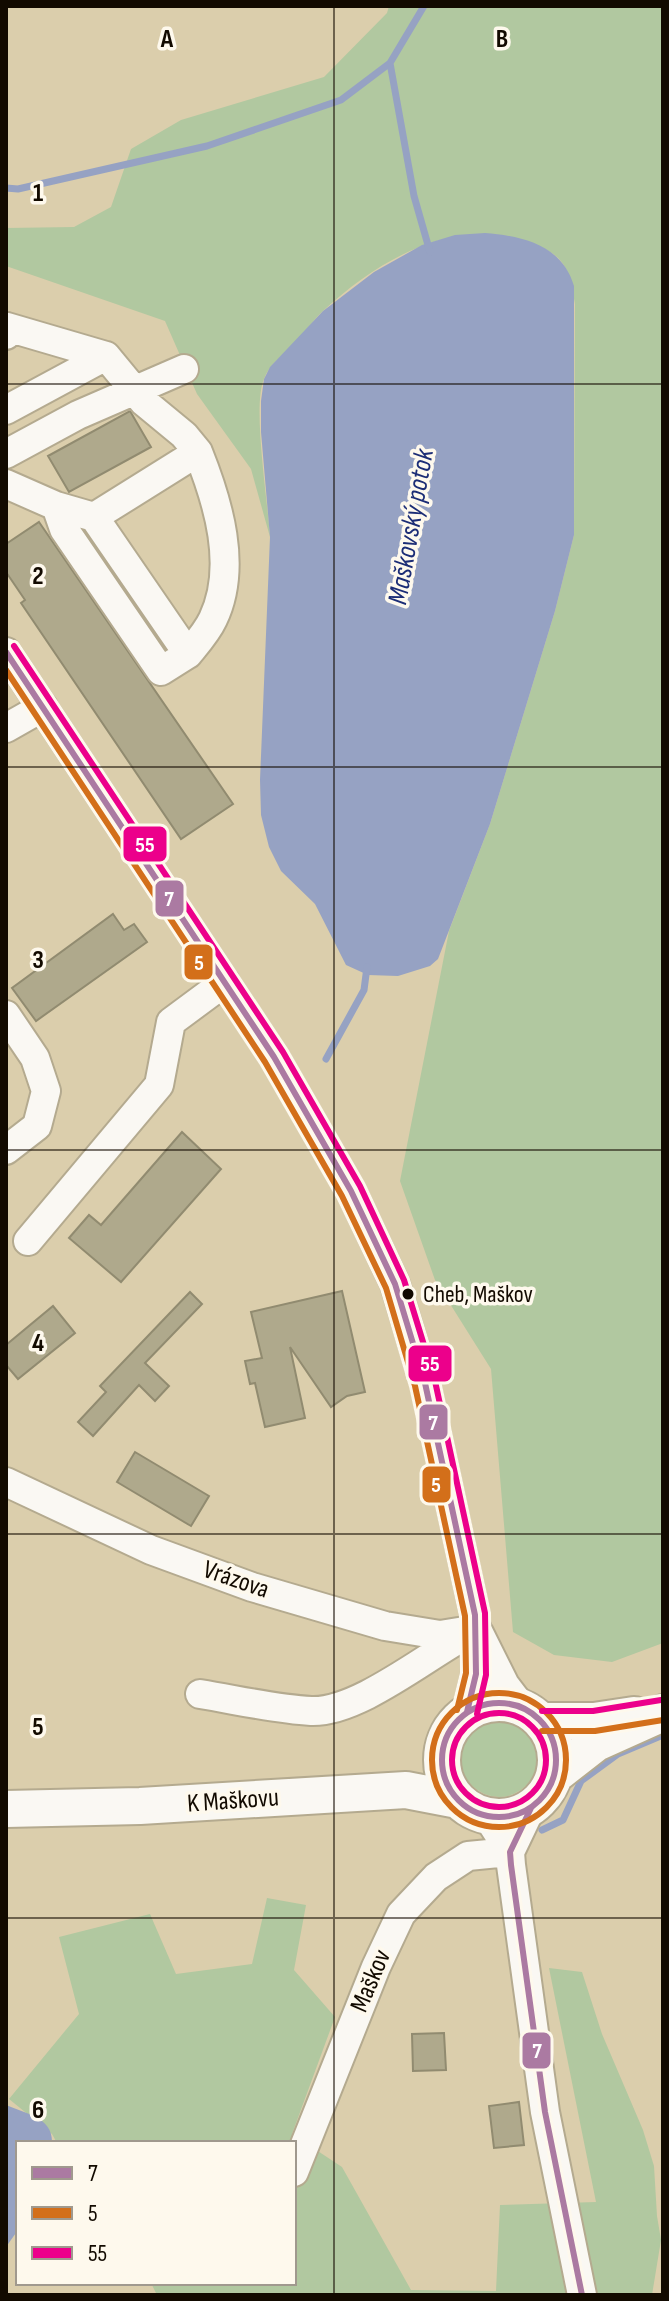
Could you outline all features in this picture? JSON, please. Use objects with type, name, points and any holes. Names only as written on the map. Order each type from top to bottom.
[{"type":"main road","points":[[532,1714],[552,1737],[557,1756],[550,1788],[531,1808],[517,1815],[502,1818],[472,1808],[449,1788],[443,1774],[444,1744],[456,1721],[467,1712],[484,1704],[503,1702],[532,1714],[594,1721],[663,1712]]},
{"type":"main road","points":[[555,1775],[596,1743],[663,1712]]},
{"type":"main road","points":[[332,1793],[417,1762],[444,1744]]},
{"type":"main road","name":"K Maškovu","points":[[6,1809],[224,1802],[406,1790],[472,1808]]},
{"type":"street","points":[[6,335],[7,327],[106,356],[144,402],[184,435],[198,452],[216,496],[224,553],[223,591],[213,619],[188,654],[161,671],[64,529],[56,506]]},
{"type":"street","points":[[6,410],[106,356]]},
{"type":"street","points":[[6,454],[78,415],[184,369]]},
{"type":"street","points":[[94,517],[198,452]]},
{"type":"street","points":[[6,484],[56,506],[94,517],[188,654]]},
{"type":"street","points":[[6,652],[274,1057],[343,1178],[395,1284],[425,1383],[477,1629],[476,1674],[467,1712]]},
{"type":"street","points":[[6,728],[43,707]]},
{"type":"street","points":[[28,1241],[159,1085],[171,1022],[225,982]]},
{"type":"street","points":[[6,1015],[35,1058],[46,1091],[37,1126],[6,1150]]},
{"type":"street","name":"Vrázova","points":[[6,1482],[151,1550],[252,1587],[385,1626],[440,1635],[477,1629]]},
{"type":"street","points":[[200,1694],[314,1711],[344,1706],[477,1629]]},
{"type":"street","points":[[477,1629],[505,1685],[532,1714]]},
{"type":"street","points":[[472,1808],[510,1852],[545,2112],[582,2295]]},
{"type":"street","points":[[510,1852],[531,1808]]},
{"type":"street","name":"Maškov","points":[[296,2167],[376,1967],[401,1914],[436,1877],[468,1856],[510,1852]]},
{"type":"green space","points":[[389,6],[663,6],[663,1643],[612,1662],[554,1655],[513,1632],[491,1369],[435,1280],[400,1181],[449,931],[490,824],[555,611],[574,535],[575,304],[567,272],[558,258],[528,242],[500,235],[472,234],[445,239],[392,260],[324,310],[272,365],[264,379],[260,432],[270,537],[251,469],[197,394],[165,321],[6,266],[6,228],[74,227],[111,207],[131,149],[181,120],[324,77],[387,13]]},
{"type":"green space","points":[[499,1721],[514,1724],[526,1732],[534,1744],[537,1759],[534,1774],[526,1786],[514,1794],[499,1797],[484,1794],[472,1786],[464,1774],[461,1759],[464,1744],[472,1732],[484,1724]]},
{"type":"green space","points":[[267,1898],[306,1905],[294,1970],[335,2017],[292,2134],[342,2167],[411,2290],[496,2291],[500,2205],[596,2202],[549,1968],[582,1972],[602,2034],[643,2130],[654,2166],[661,2240],[652,2295],[157,2295],[152,2285],[296,2285],[296,2141],[56,2141],[52,2134],[9,2099],[79,2014],[59,1937],[150,1914],[176,1974],[252,1964]]},
{"type":"water","points":[[485,233],[527,240],[551,252],[568,272],[574,286],[574,535],[555,611],[490,824],[438,959],[430,966],[398,976],[368,975],[346,965],[315,904],[281,871],[269,847],[261,815],[270,537],[261,432],[264,379],[270,367],[323,311],[374,272],[422,245],[455,235]]},
{"type":"water","points":[[6,2105],[43,2122],[48,2127],[52,2141],[16,2141],[16,2233],[6,2247]]},
{"type":"building","points":[[130,411],[151,447],[69,492],[48,456]]},
{"type":"building","points":[[39,522],[233,804],[181,839],[21,603],[25,600],[6,572],[6,544]]},
{"type":"building","points":[[113,914],[124,930],[134,924],[147,942],[36,1021],[12,988]]},
{"type":"building","points":[[182,1132],[221,1169],[121,1282],[69,1238],[89,1215],[101,1225]]},
{"type":"building","points":[[342,1291],[365,1392],[347,1396],[331,1407],[290,1347],[305,1418],[265,1427],[255,1383],[250,1384],[245,1361],[262,1358],[251,1312]]},
{"type":"building","points":[[190,1292],[202,1304],[145,1363],[169,1386],[155,1401],[139,1385],[93,1436],[78,1422],[106,1392],[100,1386]]},
{"type":"building","points":[[53,1306],[75,1333],[18,1379],[6,1365],[6,1345]]},
{"type":"building","points":[[135,1452],[209,1496],[191,1526],[117,1482]]},
{"type":"building","points":[[444,2033],[446,2070],[413,2071],[412,2034]]},
{"type":"building","points":[[519,2102],[524,2145],[494,2148],[489,2106]]},
{"type":"waterway","name":"Maškovský potok","points":[[424,6],[390,63],[414,196],[430,252]]},
{"type":"waterway","points":[[6,188],[18,189],[207,146],[341,100],[390,63]]},
{"type":"waterway","name":"Maškovský potok","points":[[326,1059],[364,990],[367,967]]},
{"type":"waterway","points":[[542,1830],[563,1820],[581,1781],[618,1754],[663,1735]]},
{"type":"transit line","name":"55","points":[[14,646],[283,1052],[360,1186],[404,1280],[435,1381],[485,1613],[486,1675],[477,1714]]},
{"type":"transit line","name":"7","points":[[6,652],[274,1057],[351,1191],[395,1284],[425,1383],[475,1615],[476,1674],[467,1712]]},
{"type":"transit line","name":"5","points":[[6,670],[265,1062],[342,1196],[386,1288],[415,1386],[465,1616],[466,1673],[457,1710]]},
{"type":"transit line","name":"5","points":[[499,1693],[525,1698],[547,1712],[561,1734],[566,1760],[561,1786],[547,1808],[525,1822],[499,1827],[473,1822],[451,1808],[437,1786],[432,1760],[437,1734],[451,1712],[473,1698],[499,1693]]},
{"type":"transit line","name":"55","points":[[542,1711],[593,1711],[661,1700]]},
{"type":"transit line","name":"7","points":[[499,1703],[521,1707],[540,1719],[552,1738],[556,1760],[552,1782],[540,1801],[521,1813],[499,1817],[477,1813],[458,1801],[446,1782],[442,1760],[446,1738],[458,1719],[477,1707],[499,1703]]},
{"type":"transit line","name":"55","points":[[490,1713],[508,1713],[533,1726],[543,1742],[546,1760],[543,1778],[533,1794],[508,1807],[490,1807],[465,1794],[452,1769],[452,1751],[465,1726],[490,1713]]},
{"type":"transit line","name":"5","points":[[542,1731],[595,1731],[663,1720]]},
{"type":"transit line","name":"7","points":[[531,1808],[510,1852],[511,1865],[545,2112],[582,2295]]},
{"type":"place","name":"Cheb, Maškov","points":[[408,1294]]}]
